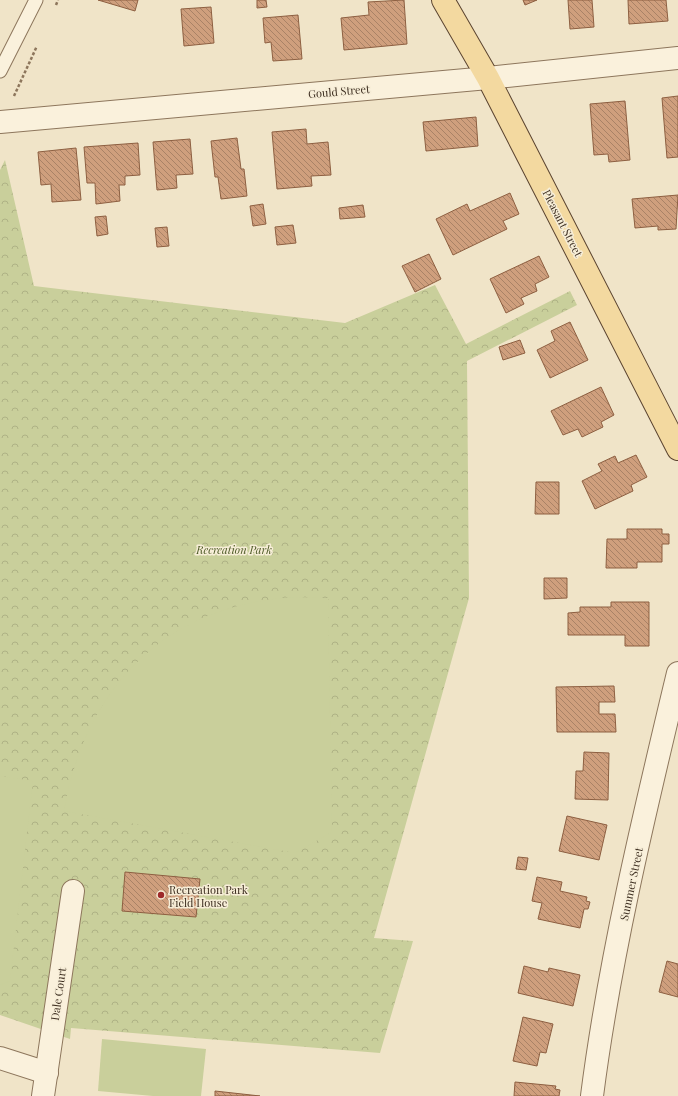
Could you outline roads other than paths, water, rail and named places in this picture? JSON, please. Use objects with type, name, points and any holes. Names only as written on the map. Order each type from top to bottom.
[{"type":"main road","name":"Pleasant Street","points":[[443,0],[488,78],[678,450]]},
{"type":"street","name":"Gould Street","points":[[1,122],[488,78],[678,58]]},
{"type":"street","name":"Summer Street","points":[[592,1096],[596,1058],[622,921],[678,673]]},
{"type":"street","name":"Dale Court","points":[[43,1096],[72,891]]},
{"type":"street","points":[[0,1058],[47,1073]]},
{"type":"lane","points":[[0,71],[36,0]]},
{"type":"place","name":"Recreation Park Field House","points":[[161,895]]},
{"type":"park label","name":"Recreation Park","points":[[234,549]]}]
